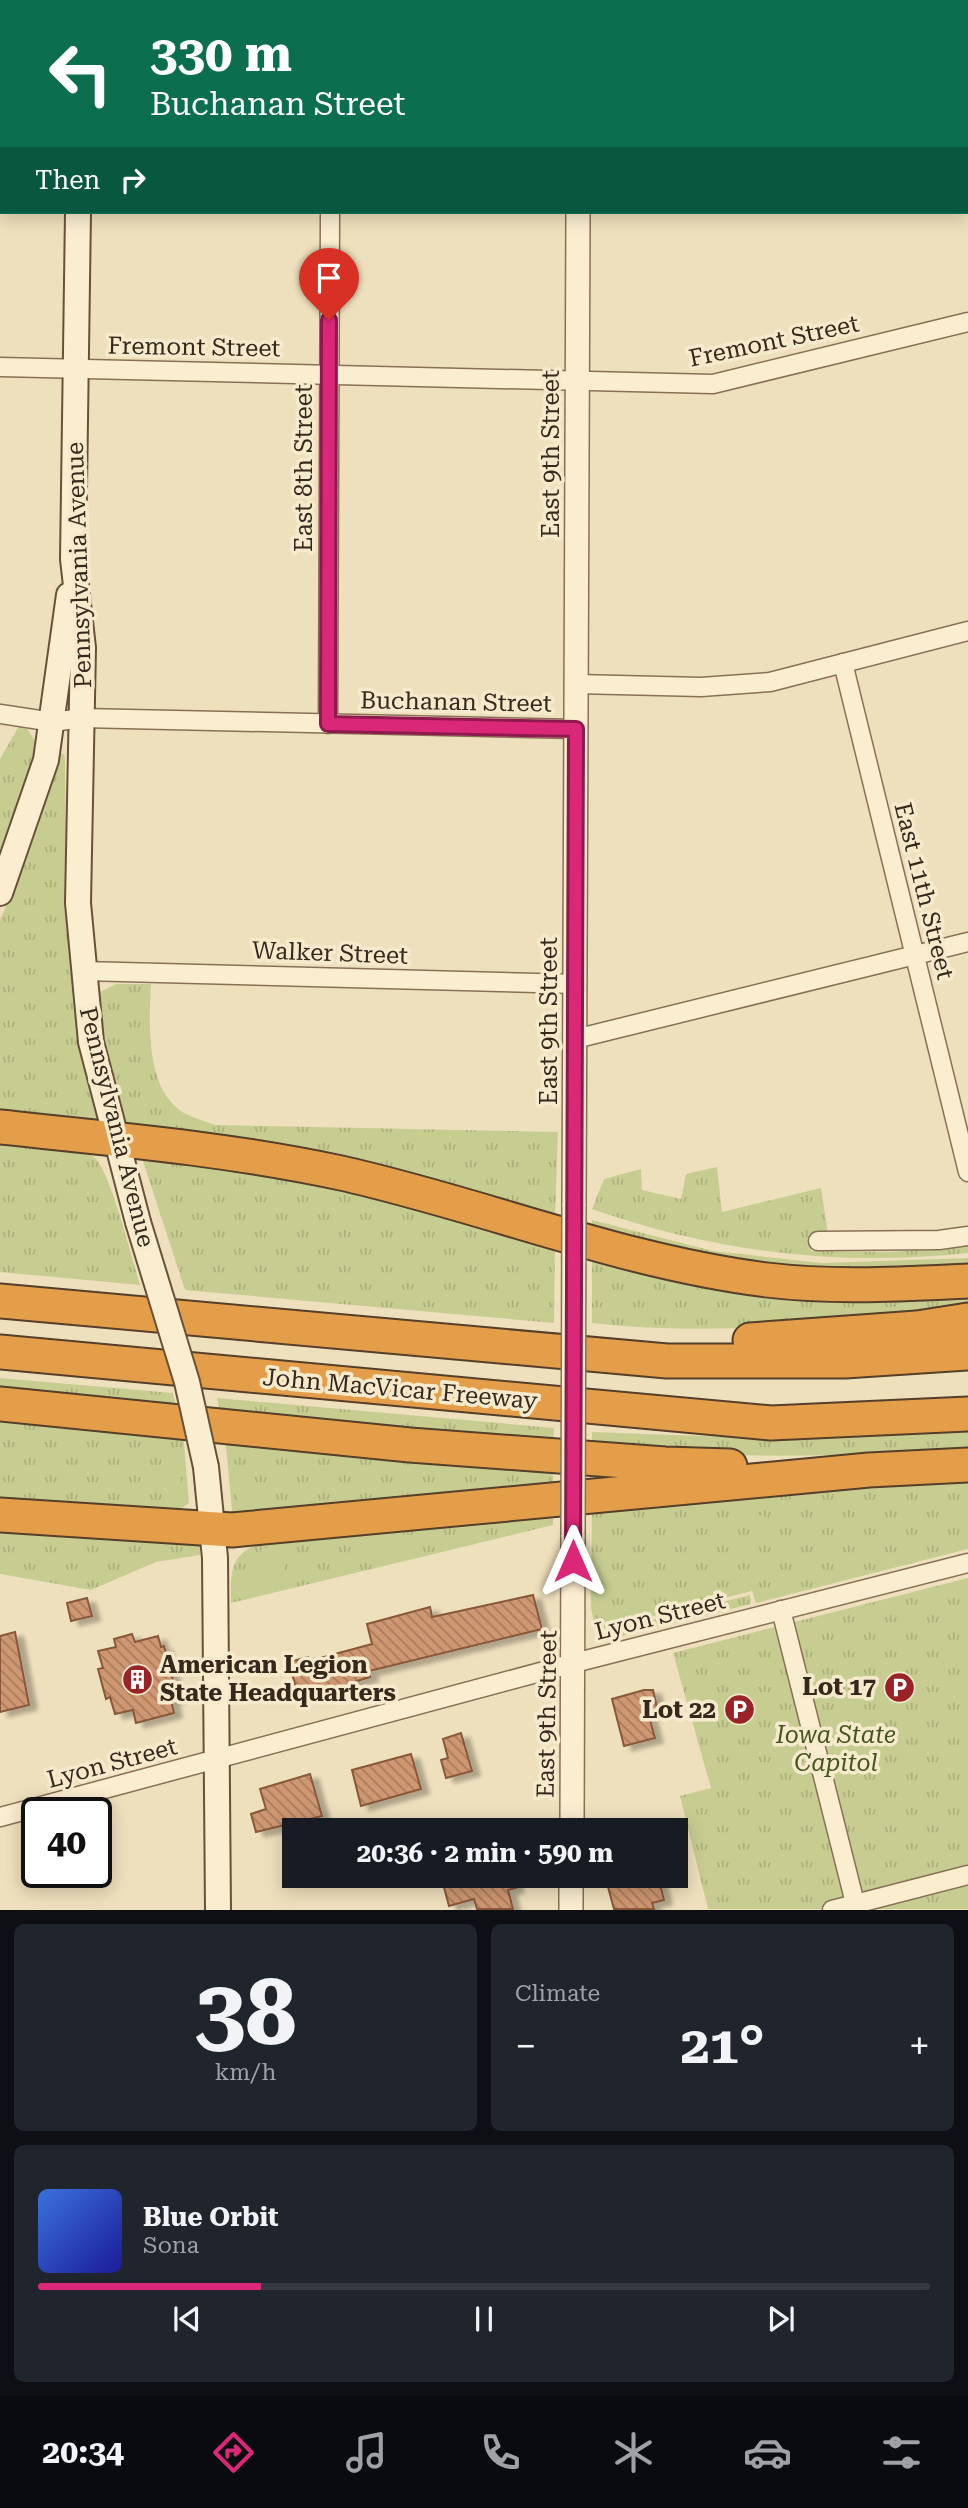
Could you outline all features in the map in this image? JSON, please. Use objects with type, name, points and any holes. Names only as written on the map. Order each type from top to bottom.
[{"type":"highway","points":[[0,1127],[208,1150],[340,1173],[697,1269],[768,1280],[832,1285],[968,1281]]},
{"type":"highway","name":"John MacVicar Freeway","points":[[0,1301],[667,1361],[845,1362],[968,1353]]},
{"type":"highway","points":[[331,1330],[675,1341],[786,1339],[968,1320]]},
{"type":"highway","name":"John MacVicar Freeway","points":[[0,1352],[771,1423],[968,1414]]},
{"type":"highway","points":[[0,1404],[410,1445],[665,1465],[869,1470]]},
{"type":"highway","points":[[0,1515],[213,1530],[446,1512],[869,1470],[968,1465]]},
{"type":"main road","name":"Pennsylvania Avenue","points":[[78,214],[74,559],[83,648],[78,876],[83,971],[91,1042],[138,1222],[187,1381],[206,1467],[213,1530],[218,1909]]},
{"type":"main road","points":[[0,893],[32,807],[53,722],[74,559]]},
{"type":"street","name":"East 8th Street","points":[[328,724],[330,214]]},
{"type":"street","name":"East 9th Street","points":[[572,1818],[578,214]]},
{"type":"street","name":"Fremont Street","points":[[0,367],[713,384],[968,322]]},
{"type":"street","name":"Buchanan Street","points":[[576,684],[745,685],[770,682],[968,631]]},
{"type":"street","name":"East 11th Street","points":[[843,663],[968,1172]]},
{"type":"street","name":"Buchanan Street","points":[[0,714],[53,722],[82,718],[576,729]]},
{"type":"street","points":[[575,1039],[968,942]]},
{"type":"street","name":"Walker Street","points":[[83,971],[575,984]]},
{"type":"street","points":[[818,1241],[939,1240],[968,1236]]},
{"type":"street","name":"Lyon Street","points":[[0,1817],[574,1663],[968,1563]]},
{"type":"street","points":[[782,1610],[855,1903]]},
{"type":"street","points":[[832,1909],[968,1875]]},
{"type":"street","points":[[571,1888],[571,1909]]},
{"type":"green space","points":[[19,726],[28,730],[35,741],[29,780],[0,866],[0,759]]},
{"type":"green space","points":[[59,753],[64,754],[65,759],[66,875],[101,1123],[0,1116],[0,920],[26,861]]},
{"type":"green space","points":[[116,984],[151,984],[150,1036],[156,1072],[162,1089],[171,1102],[184,1113],[215,1125],[558,1132],[555,1217],[138,1130],[123,1119],[119,1110],[103,1036],[98,993]]},
{"type":"green space","points":[[32,1142],[73,1148],[95,1158],[114,1198],[140,1285],[0,1272],[0,1145]]},
{"type":"green space","points":[[142,1158],[277,1173],[555,1241],[554,1323],[185,1290]]},
{"type":"green space","points":[[717,1167],[722,1212],[821,1188],[828,1234],[812,1235],[811,1251],[891,1252],[968,1246],[968,1253],[872,1258],[777,1252],[684,1236],[592,1209],[604,1179],[641,1169],[642,1190],[681,1199],[686,1174]]},
{"type":"green space","points":[[592,1220],[713,1251],[822,1263],[968,1258],[968,1269],[813,1273],[703,1258],[592,1230]]},
{"type":"green space","points":[[592,1253],[968,1291],[968,1309],[827,1323],[734,1328],[687,1329],[592,1323]]},
{"type":"green space","points":[[0,1378],[173,1393],[177,1410],[0,1393]]},
{"type":"green space","points":[[217,1398],[554,1428],[553,1443],[220,1413]]},
{"type":"green space","points":[[0,1417],[183,1431],[189,1503],[177,1512],[0,1500]]},
{"type":"green space","points":[[968,1429],[968,1448],[874,1454],[780,1456],[592,1449],[592,1432],[782,1439]]},
{"type":"green space","points":[[225,1437],[553,1467],[553,1489],[233,1520]]},
{"type":"green space","points":[[170,1463],[176,1464],[182,1492],[177,1503],[163,1507],[161,1502],[169,1487],[166,1466]]},
{"type":"green space","points":[[244,1467],[249,1469],[259,1495],[267,1505],[250,1512],[241,1509],[237,1503],[237,1471]]},
{"type":"green space","points":[[968,1475],[968,1549],[756,1603],[752,1591],[599,1630],[594,1624],[591,1607],[592,1505]]},
{"type":"green space","points":[[553,1511],[553,1525],[231,1603],[234,1564],[244,1552],[264,1540]]},
{"type":"green space","points":[[764,1515],[766,1530],[710,1520]]},
{"type":"green space","points":[[0,1523],[200,1542],[200,1555],[156,1562],[91,1590],[0,1574]]},
{"type":"green space","points":[[438,1533],[442,1539],[437,1543],[383,1559],[370,1557],[369,1551],[385,1539]]},
{"type":"green space","points":[[262,1548],[278,1548],[288,1554],[284,1569],[275,1582],[264,1588],[257,1588],[249,1585],[247,1577]]},
{"type":"green space","name":"Iowa State Capitol","points":[[968,1578],[968,1909],[708,1909],[688,1828],[688,1818],[685,1818],[680,1796],[711,1788],[673,1653]]},
{"type":"green space","points":[[750,1595],[751,1604],[601,1641],[600,1633]]},
{"type":"building","points":[[533,1595],[542,1629],[369,1671],[370,1677],[351,1683],[352,1686],[298,1696],[289,1662],[308,1657],[309,1661],[372,1644],[367,1624],[430,1607],[432,1617]]},
{"type":"building","points":[[87,1598],[92,1616],[71,1621],[67,1603]]},
{"type":"building","points":[[15,1632],[29,1705],[0,1712],[0,1636]]},
{"type":"building","name":"American Legion State Headquarters","points":[[132,1634],[135,1642],[158,1636],[161,1647],[164,1646],[175,1688],[172,1689],[175,1699],[171,1700],[174,1713],[136,1723],[133,1710],[115,1714],[110,1697],[106,1699],[98,1669],[103,1668],[98,1651],[116,1647],[114,1639]]},
{"type":"building","points":[[653,1690],[658,1711],[648,1713],[655,1738],[624,1746],[612,1699]]},
{"type":"building","points":[[461,1733],[472,1771],[446,1778],[441,1760],[448,1758],[443,1739]]},
{"type":"building","points":[[411,1754],[421,1789],[361,1806],[352,1770]]},
{"type":"building","points":[[310,1774],[322,1816],[282,1818],[282,1826],[256,1832],[251,1814],[266,1809],[260,1789]]},
{"type":"building","points":[[444,1888],[516,1888],[508,1890],[513,1909],[477,1909],[474,1899],[449,1906]]},
{"type":"building","points":[[608,1888],[661,1888],[664,1900],[652,1903],[654,1909],[614,1909]]},
{"type":"place","name":"American Legion State Headquarters","points":[[137,1679]]},
{"type":"place","name":"Lot 17","points":[[899,1687]]},
{"type":"place","name":"Lot 22","points":[[739,1710]]},
{"type":"route","points":[[329,320],[328,724],[576,729],[573,1561]]}]
